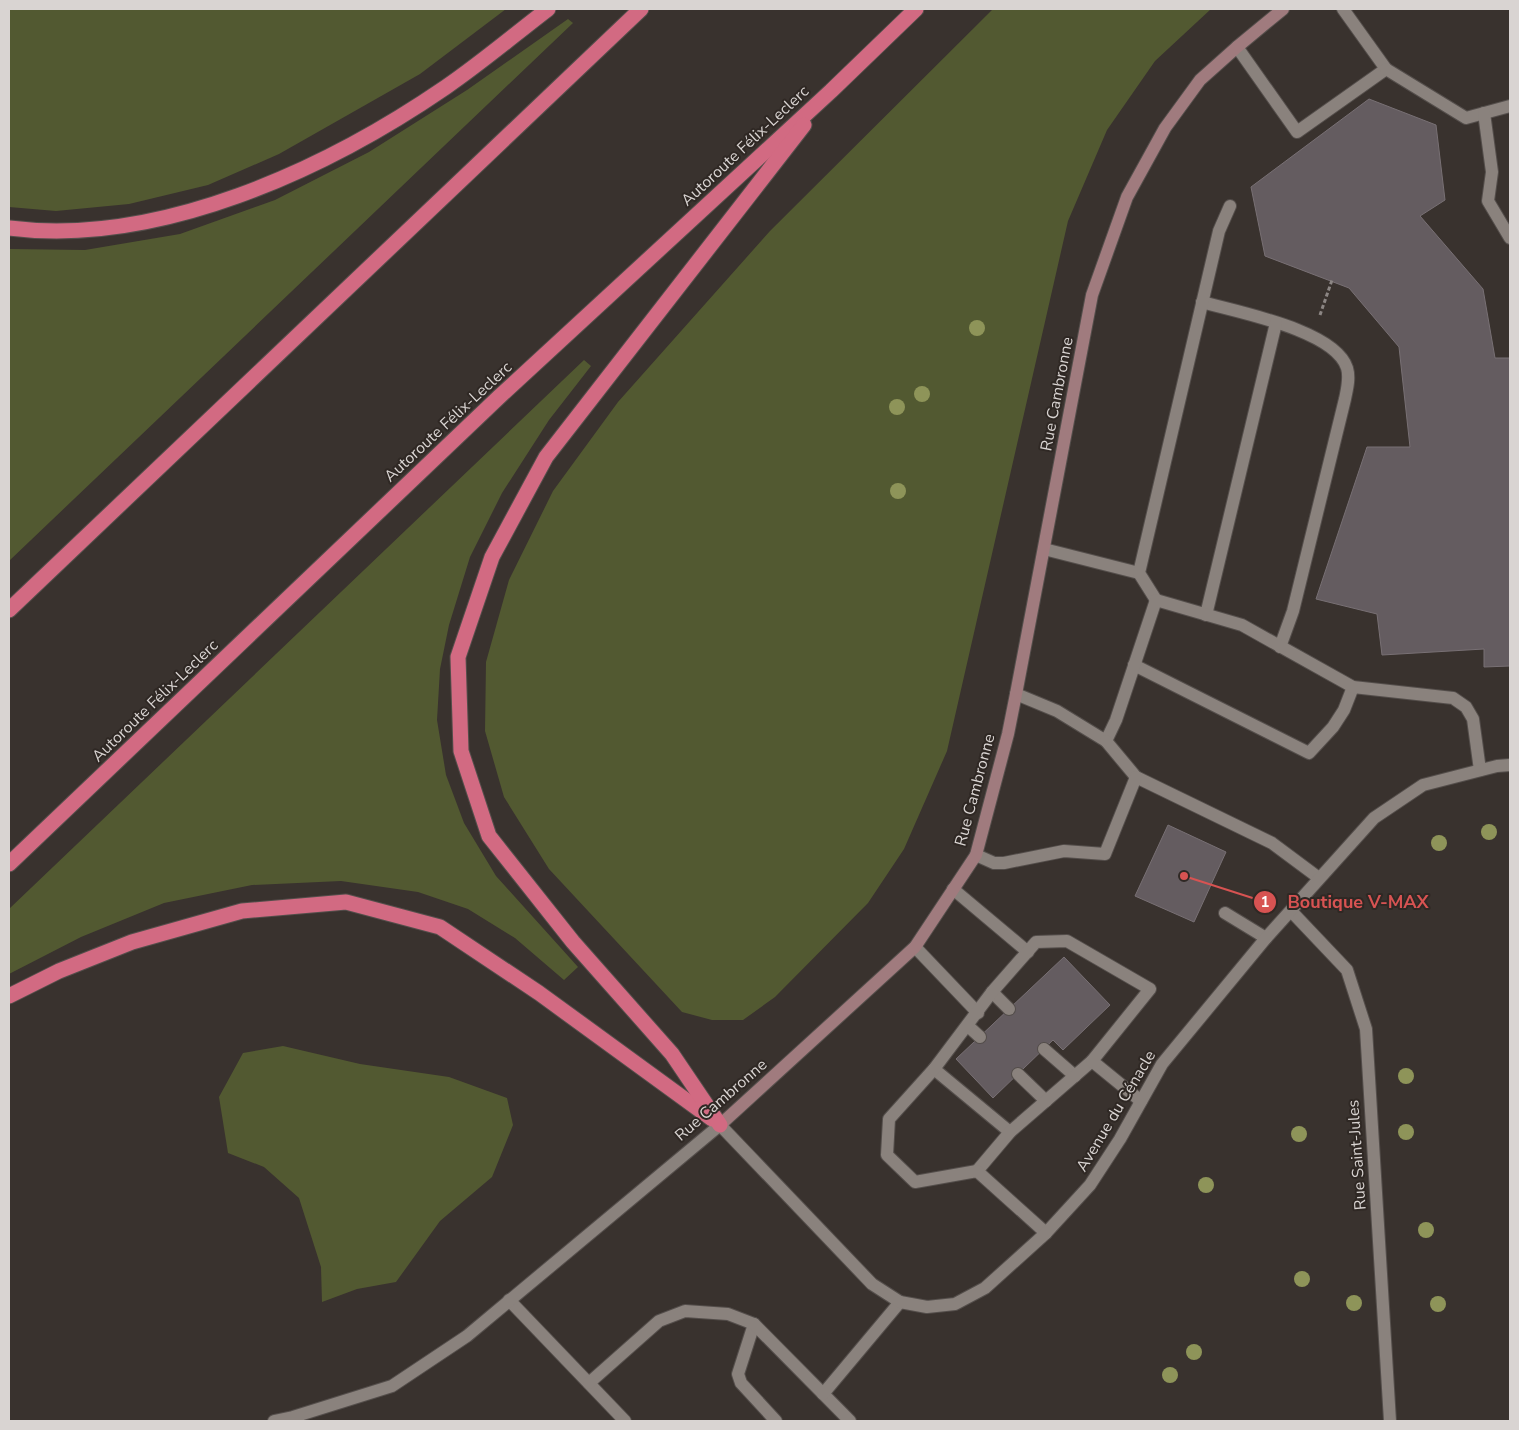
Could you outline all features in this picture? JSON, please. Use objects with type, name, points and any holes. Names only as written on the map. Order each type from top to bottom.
[{"type":"highway","points":[[9,228],[74,232],[134,225],[193,211],[258,188],[323,159],[385,125],[446,87],[548,9]]},
{"type":"highway","points":[[9,610],[641,9]]},
{"type":"highway","name":"Autoroute Félix-Leclerc","points":[[9,864],[499,397],[831,91],[916,9]]},
{"type":"highway","points":[[720,1125],[672,1054],[573,942],[488,836],[461,751],[458,657],[492,557],[546,457],[831,91]]},
{"type":"highway","points":[[9,996],[59,971],[132,942],[242,910],[346,902],[440,927],[539,993],[720,1125]]},
{"type":"street","name":"Rue Cambronne","points":[[274,1421],[293,1417],[392,1386],[467,1336],[720,1125],[915,947],[976,855],[1008,734],[1092,295],[1127,197],[1166,128],[1200,80],[1283,9]]},
{"type":"street","points":[[1343,9],[1386,69],[1466,118],[1510,106]]},
{"type":"street","points":[[1237,47],[1297,132],[1386,69]]},
{"type":"street","points":[[1484,113],[1492,172],[1488,201],[1510,238]]},
{"type":"street","points":[[1139,573],[1219,231],[1230,206]]},
{"type":"street","points":[[1202,302],[1294,328],[1328,345],[1340,356],[1347,368],[1348,382],[1345,399],[1293,612],[1280,647]]},
{"type":"street","points":[[1206,615],[1276,323]]},
{"type":"street","points":[[1044,549],[1139,573],[1156,600],[1242,625],[1353,688],[1454,698],[1466,707],[1473,719],[1480,770]]},
{"type":"street","points":[[1106,741],[1116,720],[1156,600]]},
{"type":"street","points":[[1134,665],[1309,753],[1333,727],[1353,688]]},
{"type":"street","points":[[1016,694],[1057,711],[1106,741],[1136,777],[1272,843],[1319,878]]},
{"type":"street","name":"Avenue du Cénacle","points":[[720,1125],[872,1284],[900,1302],[927,1307],[955,1304],[985,1288],[1046,1233],[1090,1185],[1120,1139],[1162,1064],[1266,938],[1374,818],[1423,785],[1497,766],[1510,765]]},
{"type":"street","points":[[976,855],[994,863],[1004,863],[1064,851],[1105,854],[1136,777]]},
{"type":"street","points":[[953,889],[1028,952]]},
{"type":"street","name":"Rue Saint-Jules","points":[[1291,911],[1347,970],[1366,1029],[1390,1421]]},
{"type":"street","points":[[1225,913],[1266,938]]},
{"type":"street","points":[[1067,941],[1150,989],[1092,1061],[1010,1132],[978,1171],[916,1182],[886,1155],[889,1119],[934,1069],[992,992],[1036,942],[1067,941]]},
{"type":"street","points":[[915,947],[978,1013]]},
{"type":"street","points":[[992,992],[1009,1009]]},
{"type":"street","points":[[968,1026],[980,1037]]},
{"type":"street","points":[[1044,1049],[1074,1076]]},
{"type":"street","points":[[1092,1061],[1141,1101]]},
{"type":"street","points":[[934,1069],[1010,1132]]},
{"type":"street","points":[[1018,1074],[1046,1101]]},
{"type":"street","points":[[978,1171],[1046,1233]]},
{"type":"street","points":[[510,1300],[626,1421]]},
{"type":"street","points":[[823,1394],[900,1302]]},
{"type":"street","points":[[589,1383],[659,1321],[685,1311],[728,1314],[754,1324],[850,1421]]},
{"type":"street","points":[[754,1324],[738,1374],[741,1383],[776,1421]]},
{"type":"path","points":[[1313,337],[1332,280]]},
{"type":"green space","points":[[9,9],[506,9],[420,74],[279,154],[208,185],[129,204],[56,211],[9,207]]},
{"type":"green space","points":[[993,9],[1211,9],[1155,61],[1107,130],[1068,221],[947,751],[904,849],[868,903],[775,997],[743,1020],[712,1020],[682,1012],[549,869],[504,797],[485,731],[486,662],[509,580],[553,491],[618,402],[770,231]]},
{"type":"green space","points":[[568,19],[573,23],[9,561],[9,249],[85,250],[180,234],[275,200],[369,152],[467,90]]},
{"type":"green space","points":[[584,360],[591,366],[549,420],[502,493],[470,557],[449,625],[440,669],[437,720],[446,775],[464,823],[496,876],[578,967],[564,980],[515,938],[468,909],[418,892],[341,881],[252,885],[164,903],[81,937],[9,974],[9,909]]},
{"type":"green space","points":[[283,1046],[360,1064],[449,1077],[507,1098],[513,1125],[492,1177],[440,1221],[396,1282],[357,1289],[322,1302],[321,1267],[299,1198],[264,1167],[228,1153],[219,1097],[243,1053]]},
{"type":"building","points":[[1369,99],[1436,125],[1445,200],[1420,216],[1483,289],[1495,358],[1510,358],[1510,666],[1484,667],[1484,649],[1382,655],[1377,614],[1316,599],[1367,447],[1410,447],[1399,347],[1349,288],[1265,256],[1251,187]]},
{"type":"building","points":[[1168,825],[1226,852],[1194,922],[1135,896]]},
{"type":"building","points":[[1064,957],[1110,1005],[1063,1050],[1053,1040],[993,1098],[956,1059]]},
{"type":"place","name":"Boutique V-MAX","points":[[1184,876]]}]
